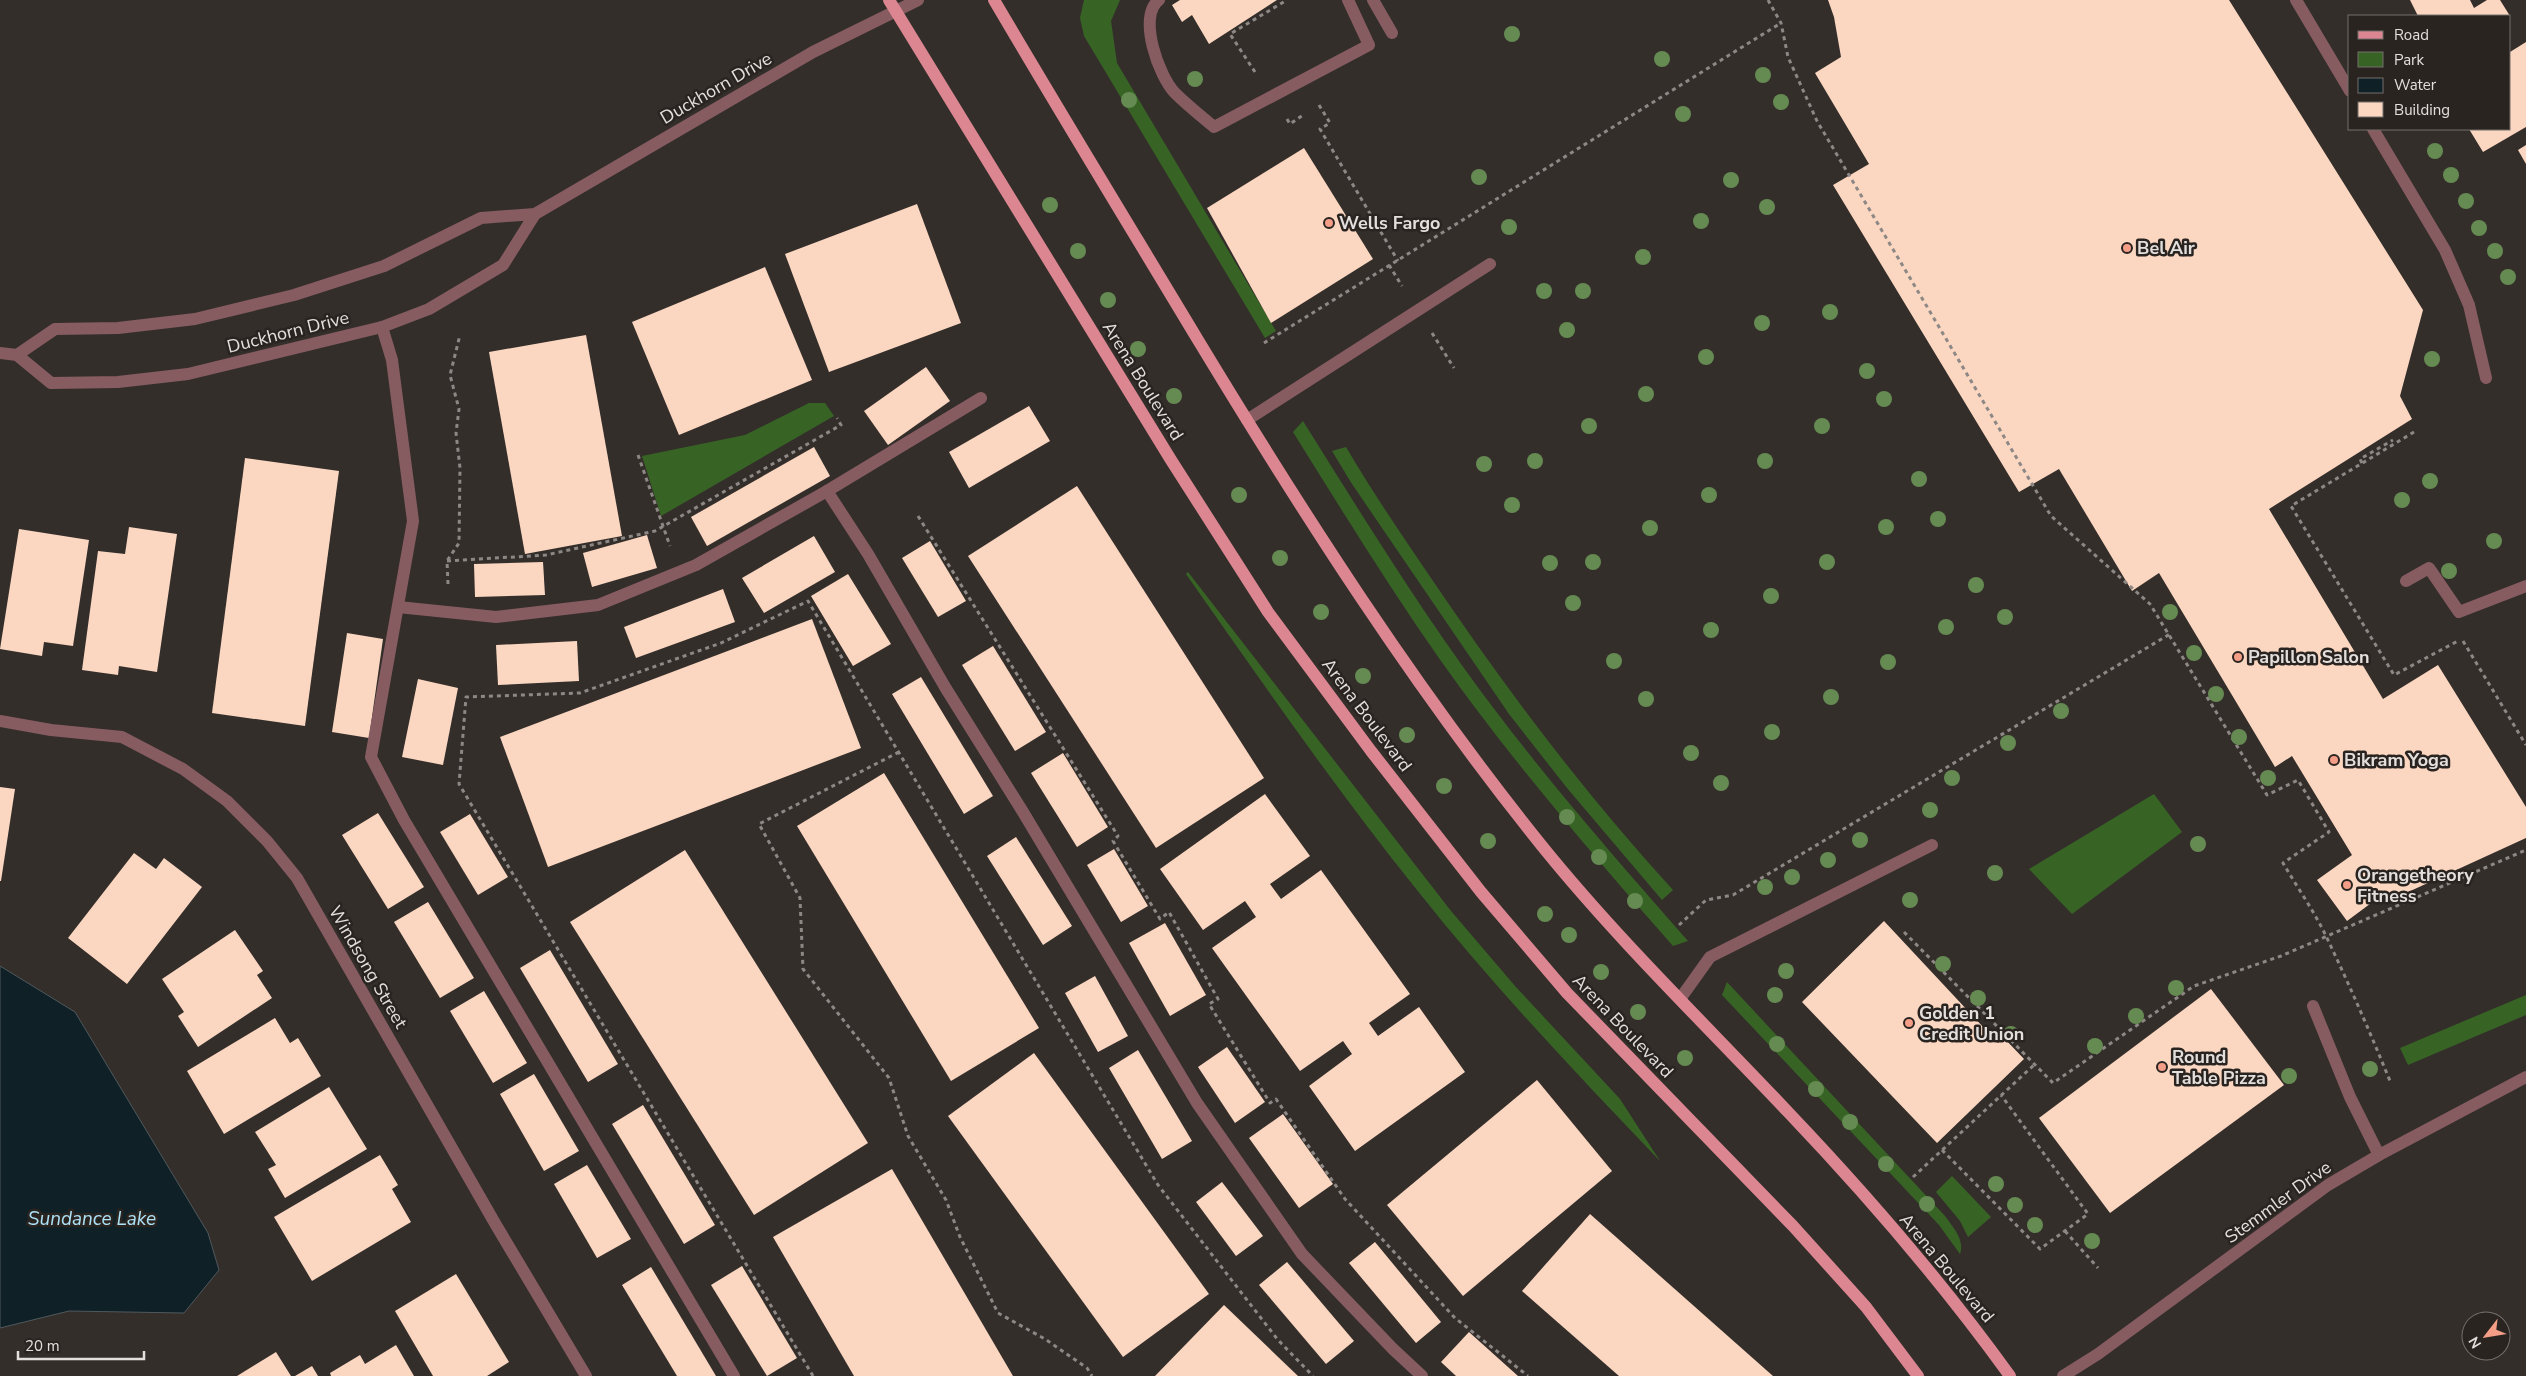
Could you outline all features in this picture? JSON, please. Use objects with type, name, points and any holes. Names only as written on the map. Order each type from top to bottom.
[{"type":"main road","name":"Arena Boulevard","points":[[994,0],[1247,420],[1337,564],[1436,707],[1542,846],[1610,926],[1792,1116],[1965,1314],[2010,1376]]},
{"type":"main road","name":"Arena Boulevard","points":[[892,6],[1171,460],[1268,612],[1371,751],[1481,892],[1567,993],[1793,1226],[1866,1307],[1918,1376]]},
{"type":"street","name":"Duckhorn Drive","points":[[535,214],[503,266],[429,309],[382,327],[188,374],[118,382],[51,383],[17,355],[55,329],[118,328],[195,319],[294,295],[384,266],[481,218],[535,214],[892,6],[918,0]]},
{"type":"street","points":[[1160,0],[1156,2],[1148,23],[1158,63],[1174,92],[1214,127],[1368,45],[1348,0]]},
{"type":"street","points":[[1373,0],[1392,33]]},
{"type":"street","points":[[2296,0],[2348,87]]},
{"type":"street","points":[[2373,130],[2445,250],[2469,305],[2486,378]]},
{"type":"street","points":[[1247,420],[1490,264]]},
{"type":"street","points":[[382,327],[392,360],[413,521],[371,757],[404,820],[734,1376]]},
{"type":"street","points":[[0,353],[17,355]]},
{"type":"street","points":[[398,607],[496,617],[598,605],[680,572],[827,491],[981,398]]},
{"type":"street","points":[[827,491],[868,554],[945,687],[1023,812],[1197,1103],[1302,1254],[1393,1349],[1422,1376]]},
{"type":"street","points":[[2406,581],[2429,568],[2459,612],[2526,586]]},
{"type":"street","name":"Windsong Street","points":[[0,721],[51,730],[122,737],[183,768],[227,801],[267,841],[297,878],[496,1226],[586,1376]]},
{"type":"street","points":[[1680,998],[1710,957],[1932,845]]},
{"type":"street","points":[[2313,1006],[2350,1097],[2379,1155]]},
{"type":"street","name":"Stemmler Drive","points":[[2063,1376],[2098,1354],[2328,1185],[2379,1155],[2526,1077]]},
{"type":"path","points":[[1287,0],[1230,34],[1290,124],[1304,114]]},
{"type":"path","points":[[1768,0],[1781,23],[1788,57],[1817,121],[2051,516],[2150,604],[2267,795],[2298,780],[2329,832],[2283,863],[2326,935],[2338,965],[2352,990],[2390,1081]]},
{"type":"path","points":[[1264,343],[1781,23]]},
{"type":"path","points":[[1312,109],[1319,105],[1330,123],[1320,129],[1398,261]]},
{"type":"path","points":[[448,586],[447,561],[459,542],[460,468],[456,433],[459,409],[450,375],[460,335]]},
{"type":"path","points":[[447,561],[556,554],[655,531],[841,425],[837,418]]},
{"type":"path","points":[[2362,463],[2360,459],[2393,440]]},
{"type":"path","points":[[638,455],[662,527],[680,572]]},
{"type":"path","points":[[918,516],[1118,836],[1113,841],[1160,919],[1169,912],[1218,999],[1209,1004],[1270,1103],[1276,1099],[1345,1198],[1455,1318],[1528,1376]]},
{"type":"path","points":[[813,1376],[459,784],[466,697],[580,693],[721,643],[808,601],[1158,1185],[1278,1340],[1313,1376]]},
{"type":"path","points":[[1679,925],[1706,900],[1733,895],[2170,634]]},
{"type":"path","points":[[900,752],[759,824],[800,898],[803,970],[889,1078],[908,1136],[946,1200],[960,1237],[998,1313],[1045,1339],[1087,1368],[1092,1376]]},
{"type":"path","points":[[1904,932],[2053,1083],[2194,986],[2281,956],[2526,850]]},
{"type":"path","points":[[1913,1177],[2035,1064]]},
{"type":"path","points":[[1942,1150],[2040,1249],[2088,1214],[2001,1095]]},
{"type":"path","points":[[2065,1231],[2098,1268]]},
{"type":"green space","points":[[1084,0],[1120,0],[1111,21],[1117,63],[1276,331],[1265,338],[1084,36],[1080,18]]},
{"type":"green space","points":[[809,403],[825,403],[834,416],[661,516],[642,456],[745,435]]},
{"type":"green space","points":[[1303,421],[1397,570],[1472,679],[1567,801],[1688,941],[1673,946],[1553,806],[1468,698],[1403,605],[1293,432]]},
{"type":"green space","points":[[1346,447],[1377,498],[1518,701],[1578,779],[1640,854],[1673,890],[1662,900],[1567,788],[1509,714],[1352,484],[1332,451]]},
{"type":"green space","points":[[1188,572],[1451,911],[1515,986],[1620,1099],[1660,1161],[1566,1062],[1505,994],[1417,890],[1299,734],[1186,574]]},
{"type":"green space","points":[[2154,794],[2182,832],[2072,914],[2029,869]]},
{"type":"green space","points":[[1727,982],[1945,1216],[1960,1239],[1960,1254],[1939,1225],[1722,995]]},
{"type":"green space","points":[[2526,995],[2526,1015],[2408,1065],[2400,1048]]},
{"type":"green space","points":[[1952,1176],[1991,1217],[1968,1237],[1960,1221],[1936,1192]]},
{"type":"water","name":"Sundance Lake","points":[[0,966],[75,1012],[208,1233],[219,1270],[184,1313],[69,1311],[0,1328]]},
{"type":"building","points":[[1180,0],[1277,0],[1209,44],[1192,15],[1182,22],[1172,5]]},
{"type":"building","name":"Bel Air","points":[[1828,0],[2229,0],[2423,310],[2400,396],[2412,419],[2269,509],[2383,699],[2438,665],[2526,807],[2526,838],[2382,904],[2378,898],[2347,921],[2317,880],[2352,855],[2292,756],[2275,767],[2159,573],[2132,591],[2059,469],[2019,492],[1833,185],[1869,164],[1815,73],[1841,57],[1834,17]]},
{"type":"building","points":[[2410,0],[2470,0],[2474,8],[2487,0],[2500,0],[2509,15],[2418,15]]},
{"type":"building","points":[[2526,42],[2526,127],[2483,152],[2470,130],[2511,130],[2511,51]]},
{"type":"building","points":[[2526,145],[2526,164],[2518,150]]},
{"type":"building","points":[[1304,148],[1373,259],[1271,323],[1207,208]]},
{"type":"building","points":[[917,204],[961,323],[829,372],[785,254]]},
{"type":"building","points":[[765,267],[812,380],[679,435],[632,322]]},
{"type":"building","points":[[586,335],[622,536],[525,554],[489,352]]},
{"type":"building","points":[[926,367],[950,401],[888,445],[864,411]]},
{"type":"building","points":[[1029,406],[1050,441],[969,488],[949,452]]},
{"type":"building","points":[[814,447],[830,476],[707,546],[691,517]]},
{"type":"building","points":[[245,458],[339,471],[305,726],[212,713]]},
{"type":"building","points":[[1077,486],[1264,778],[1156,848],[968,556]]},
{"type":"building","points":[[129,527],[177,534],[157,672],[119,666],[118,675],[82,670],[98,551],[125,554]]},
{"type":"building","points":[[19,529],[89,540],[73,646],[44,642],[42,656],[0,649]]},
{"type":"building","points":[[647,535],[657,568],[592,587],[583,553]]},
{"type":"building","points":[[814,536],[835,572],[764,613],[742,578]]},
{"type":"building","points":[[930,541],[966,601],[938,617],[902,558]]},
{"type":"building","points":[[543,562],[545,595],[475,597],[474,564]]},
{"type":"building","points":[[848,574],[891,644],[853,666],[811,596]]},
{"type":"building","points":[[723,589],[735,622],[636,658],[624,627]]},
{"type":"building","points":[[812,619],[861,748],[548,867],[500,737]]},
{"type":"building","points":[[347,633],[383,639],[369,738],[332,732]]},
{"type":"building","points":[[577,641],[579,681],[498,685],[496,645]]},
{"type":"building","points":[[993,646],[1046,732],[1015,751],[962,665]]},
{"type":"building","points":[[921,677],[993,796],[964,814],[892,694]]},
{"type":"building","points":[[418,679],[458,688],[443,765],[402,757]]},
{"type":"building","points":[[1063,753],[1108,827],[1077,847],[1031,773]]},
{"type":"building","points":[[884,773],[1039,1028],[951,1081],[797,826]]},
{"type":"building","points":[[0,787],[15,789],[1,881],[0,881]]},
{"type":"building","points":[[1265,794],[1310,856],[1270,884],[1281,899],[1321,870],[1410,994],[1369,1023],[1378,1036],[1419,1007],[1465,1072],[1355,1151],[1309,1086],[1352,1054],[1343,1041],[1300,1071],[1212,948],[1256,917],[1245,901],[1203,930],[1160,869]]},
{"type":"building","points":[[378,813],[424,887],[388,909],[342,835]]},
{"type":"building","points":[[470,814],[508,877],[478,895],[440,832]]},
{"type":"building","points":[[1016,837],[1072,926],[1043,945],[987,856]]},
{"type":"building","points":[[1114,849],[1148,906],[1121,922],[1087,865]]},
{"type":"building","points":[[685,850],[868,1143],[754,1215],[570,922]]},
{"type":"building","points":[[134,853],[156,869],[164,858],[202,887],[127,984],[68,938]]},
{"type":"building","points":[[428,902],[474,978],[440,998],[394,922]]},
{"type":"building","points":[[1884,921],[1998,1043],[2004,1038],[2024,1059],[1937,1143],[1802,1002]]},
{"type":"building","points":[[1165,923],[1206,995],[1170,1016],[1129,943]]},
{"type":"building","points":[[235,930],[263,971],[257,975],[272,998],[198,1047],[178,1016],[184,1012],[162,979]]},
{"type":"building","points":[[550,950],[618,1064],[588,1082],[520,968]]},
{"type":"building","points":[[1095,976],[1128,1036],[1098,1052],[1065,993]]},
{"type":"building","points":[[2211,989],[2284,1085],[2110,1213],[2039,1118]]},
{"type":"building","points":[[484,991],[527,1063],[493,1083],[450,1011]]},
{"type":"building","points":[[275,1018],[290,1043],[298,1038],[321,1076],[224,1134],[187,1071]]},
{"type":"building","points":[[1227,1047],[1265,1102],[1235,1123],[1198,1067]]},
{"type":"building","points":[[1138,1050],[1192,1141],[1162,1159],[1109,1068]]},
{"type":"building","points":[[1034,1053],[1209,1294],[1123,1357],[948,1116]]},
{"type":"building","points":[[534,1074],[579,1151],[544,1171],[500,1094]]},
{"type":"building","points":[[1537,1080],[1612,1171],[1463,1296],[1387,1205]]},
{"type":"building","points":[[329,1087],[367,1149],[285,1198],[268,1169],[276,1165],[255,1132]]},
{"type":"building","points":[[643,1105],[715,1225],[684,1244],[612,1124]]},
{"type":"building","points":[[1283,1114],[1333,1184],[1299,1208],[1249,1138]]},
{"type":"building","points":[[380,1155],[398,1185],[392,1189],[411,1222],[312,1281],[274,1217]]},
{"type":"building","points":[[587,1165],[631,1239],[597,1258],[554,1184]]},
{"type":"building","points":[[892,1169],[1013,1376],[854,1376],[773,1237]]},
{"type":"building","points":[[1222,1182],[1263,1236],[1236,1256],[1196,1202]]},
{"type":"building","points":[[1590,1214],[1773,1376],[1619,1376],[1522,1291]]},
{"type":"building","points":[[1375,1242],[1441,1322],[1416,1343],[1349,1263]]},
{"type":"building","points":[[1287,1262],[1354,1341],[1326,1364],[1259,1285]]},
{"type":"building","points":[[742,1266],[797,1358],[767,1376],[711,1285]]},
{"type":"building","points":[[651,1267],[716,1376],[677,1376],[622,1285]]},
{"type":"building","points":[[456,1274],[509,1362],[487,1376],[433,1376],[395,1311]]},
{"type":"building","points":[[1224,1305],[1298,1376],[1155,1376]]},
{"type":"building","points":[[1469,1332],[1518,1376],[1456,1376],[1441,1362]]},
{"type":"building","points":[[396,1345],[414,1376],[331,1376],[330,1373],[360,1355],[365,1364]]},
{"type":"building","points":[[276,1352],[291,1376],[237,1376]]},
{"type":"building","points":[[312,1366],[318,1376],[295,1376]]},
{"type":"place","name":"Wells Fargo","points":[[1329,223]]},
{"type":"place","name":"Bel Air","points":[[2127,248]]},
{"type":"place","name":"Papillon Salon","points":[[2238,657]]},
{"type":"place","name":"Bikram Yoga","points":[[2334,760]]},
{"type":"place","name":"Orangetheory Fitness","points":[[2347,885]]},
{"type":"place","name":"Golden 1 Credit Union","points":[[1909,1023]]},
{"type":"place","name":"Round Table Pizza","points":[[2162,1067]]}]
